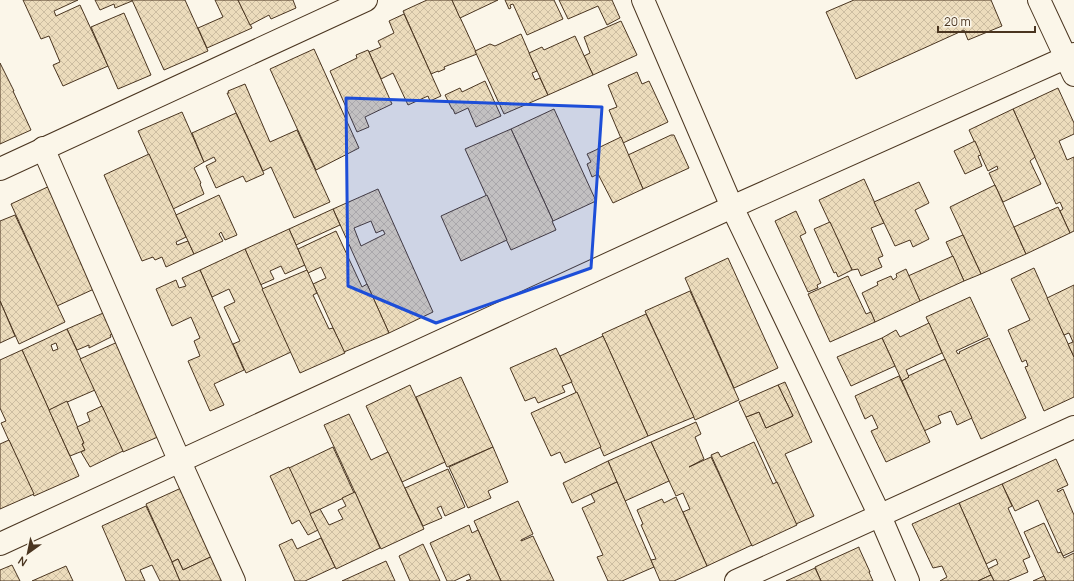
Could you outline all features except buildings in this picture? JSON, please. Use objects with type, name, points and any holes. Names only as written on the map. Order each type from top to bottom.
[{"type":"street","points":[[0,168],[366,0]]},
{"type":"street","points":[[642,0],[732,208],[880,516],[908,581]]},
{"type":"street","points":[[0,544],[732,208],[1071,62],[1039,0]]},
{"type":"street","points":[[43,148],[180,462],[234,581]]},
{"type":"street","points":[[736,581],[1074,427]]},
{"type":"highlighted area","points":[[346,98],[602,107],[591,268],[436,323],[348,286]]}]
